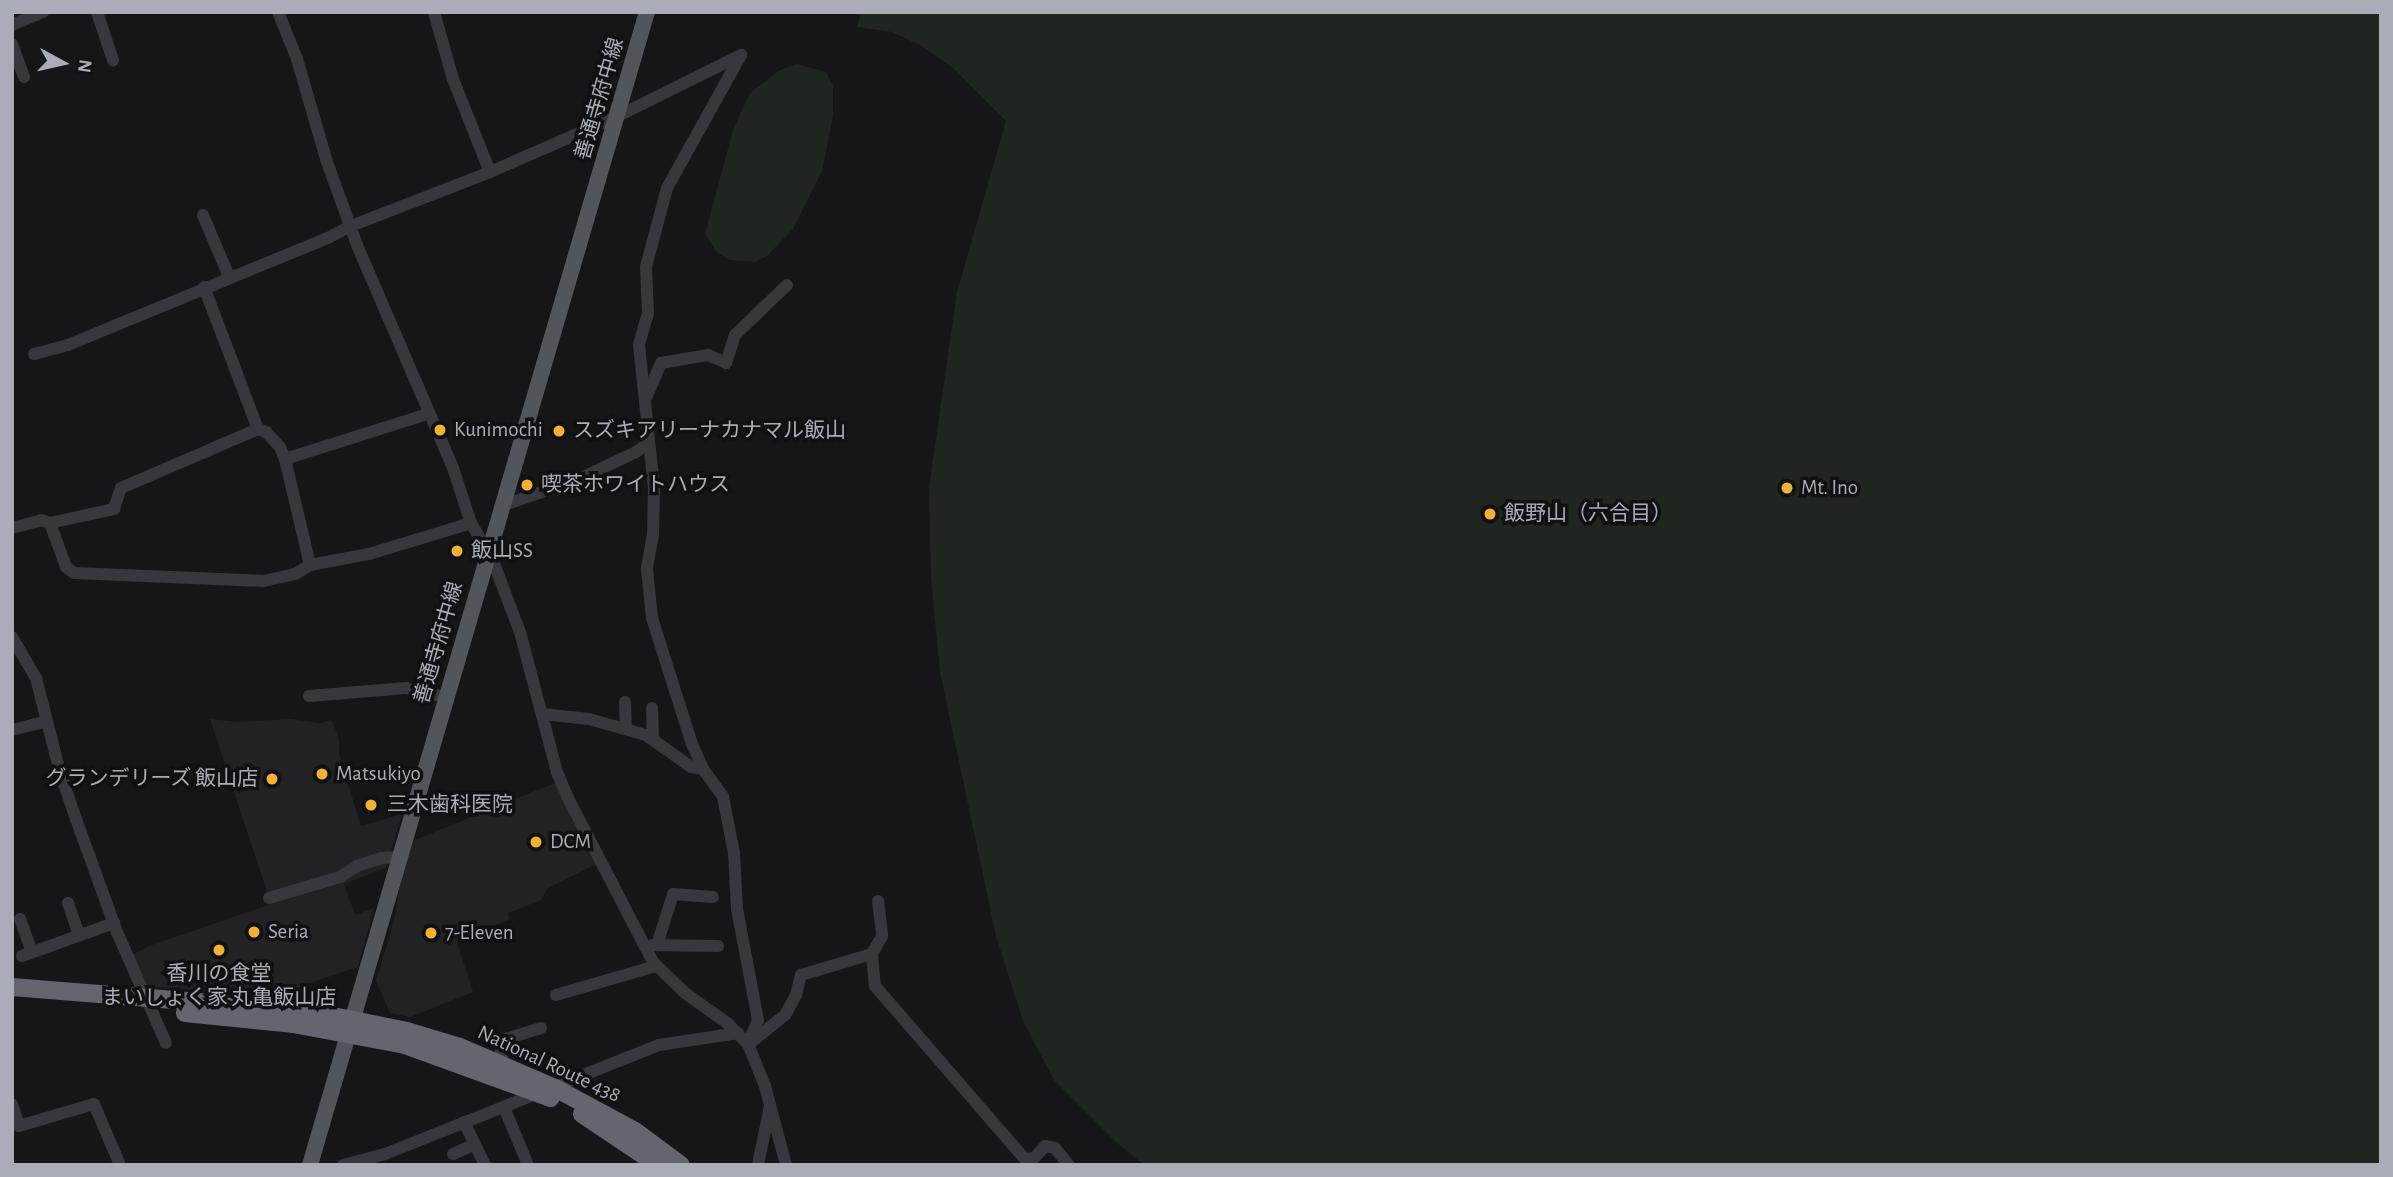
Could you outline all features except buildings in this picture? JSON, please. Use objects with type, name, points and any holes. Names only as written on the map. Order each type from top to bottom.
[{"type":"highway","name":"National Route 438","points":[[12,987],[151,1004]]},
{"type":"highway","name":"National Route 438","points":[[12,999],[259,1006],[349,1026],[543,1089],[635,1131],[681,1165]]},
{"type":"highway","name":"National Route 438","points":[[349,1026],[407,1031],[503,1063],[658,1165]]},
{"type":"main road","name":"善通寺府中線","points":[[310,1165],[647,12]]},
{"type":"street","points":[[12,25],[43,12]]},
{"type":"street","points":[[97,12],[113,60]]},
{"type":"street","points":[[278,12],[297,59],[327,162],[351,226],[453,468],[471,523],[488,550],[520,632],[557,772],[570,802],[642,945],[656,966],[748,1044],[770,1106],[786,1165]]},
{"type":"street","points":[[434,12],[453,79],[490,172]]},
{"type":"street","points":[[12,44],[24,77]]},
{"type":"street","points":[[34,354],[68,345],[328,238],[351,226],[490,172],[616,117],[741,55],[667,188],[646,267],[648,313],[639,345],[654,487],[653,534],[647,569],[652,618],[692,744],[704,769],[723,797],[729,824],[737,909],[758,1020],[748,1044]]},
{"type":"street","points":[[203,215],[229,277]]},
{"type":"street","points":[[645,400],[660,363],[708,355],[726,363],[735,335],[787,285]]},
{"type":"street","points":[[204,287],[258,429]]},
{"type":"street","points":[[285,459],[428,414]]},
{"type":"street","points":[[12,528],[41,520],[50,523],[114,509],[121,488],[258,429],[266,432],[285,459],[310,565]]},
{"type":"street","points":[[501,506],[577,480],[636,452],[648,443]]},
{"type":"street","points":[[50,523],[66,567],[74,573],[264,581],[295,574],[310,565],[369,554],[471,523]]},
{"type":"street","points":[[12,637],[36,678],[60,772],[114,923],[166,1043]]},
{"type":"street","points":[[309,696],[406,688],[446,697]]},
{"type":"street","points":[[625,702],[626,729]]},
{"type":"street","points":[[652,708],[653,740]]},
{"type":"street","points":[[542,714],[589,719],[626,729],[653,740],[691,767],[704,769]]},
{"type":"street","points":[[12,730],[47,721]]},
{"type":"street","points":[[269,898],[340,877],[357,866],[380,858],[398,858]]},
{"type":"street","points":[[657,945],[673,894],[713,897]]},
{"type":"street","points":[[878,901],[882,936],[872,954],[875,986],[1025,1159],[1034,1158],[1045,1146],[1055,1148],[1069,1165]]},
{"type":"street","points":[[68,903],[79,935]]},
{"type":"street","points":[[20,919],[27,954],[114,923]]},
{"type":"street","points":[[642,945],[718,946]]},
{"type":"street","points":[[748,1044],[785,1015],[796,995],[801,975],[872,954]]},
{"type":"street","points":[[556,995],[656,966]]},
{"type":"street","points":[[503,1063],[499,1041],[541,1028]]},
{"type":"street","points":[[343,1165],[385,1154],[659,1045],[737,1033]]},
{"type":"street","points":[[12,1104],[19,1126],[94,1104],[120,1165]]},
{"type":"street","points":[[758,1165],[770,1106]]},
{"type":"street","points":[[504,1107],[528,1165]]},
{"type":"street","points":[[464,1122],[485,1165]]},
{"type":"street","points":[[453,1154],[475,1144]]},
{"type":"shaded area","points":[[861,12],[2381,12],[2381,1165],[1144,1165],[1117,1143],[1054,1080],[1023,1021],[996,936],[940,672],[931,578],[929,488],[957,292],[1006,121],[953,68],[922,46],[892,32],[857,27]]},
{"type":"shaded area","points":[[797,64],[826,72],[833,86],[833,116],[822,171],[793,229],[767,256],[755,262],[729,260],[716,251],[705,234],[733,130],[750,93],[780,70]]},
{"type":"shaded area","points":[[210,719],[237,722],[291,719],[319,723],[332,720],[339,740],[339,754],[361,826],[402,814],[386,868],[344,884],[355,915],[374,908],[358,967],[306,984],[311,1000],[146,986],[132,955],[149,946],[271,904]]},
{"type":"shaded area","points":[[557,782],[596,864],[547,889],[541,900],[508,913],[510,919],[457,942],[473,992],[410,1017],[390,1013],[376,981],[394,920],[408,843]]},
{"type":"place","name":"Kunimochi","points":[[440,430]]},
{"type":"place","name":"スズキアリーナカナマル飯山","points":[[559,431]]},
{"type":"place","name":"喫茶ホワイトハウス","points":[[527,485]]},
{"type":"place","name":"Mt. Ino","points":[[1787,488]]},
{"type":"place","name":"飯野山（六合目）","points":[[1490,514]]},
{"type":"place","name":"飯山SS","points":[[457,551]]},
{"type":"place","name":"Matsukiyo","points":[[322,774]]},
{"type":"place","name":"グランデリーズ 飯山店","points":[[272,779]]},
{"type":"place","name":"三木歯科医院","points":[[371,805]]},
{"type":"place","name":"DCM","points":[[536,842]]},
{"type":"place","name":"Seria","points":[[254,932]]},
{"type":"place","name":"7-Eleven","points":[[431,933]]},
{"type":"place","name":"香川の食堂 まいしょく家 丸亀飯山店","points":[[219,950]]}]
